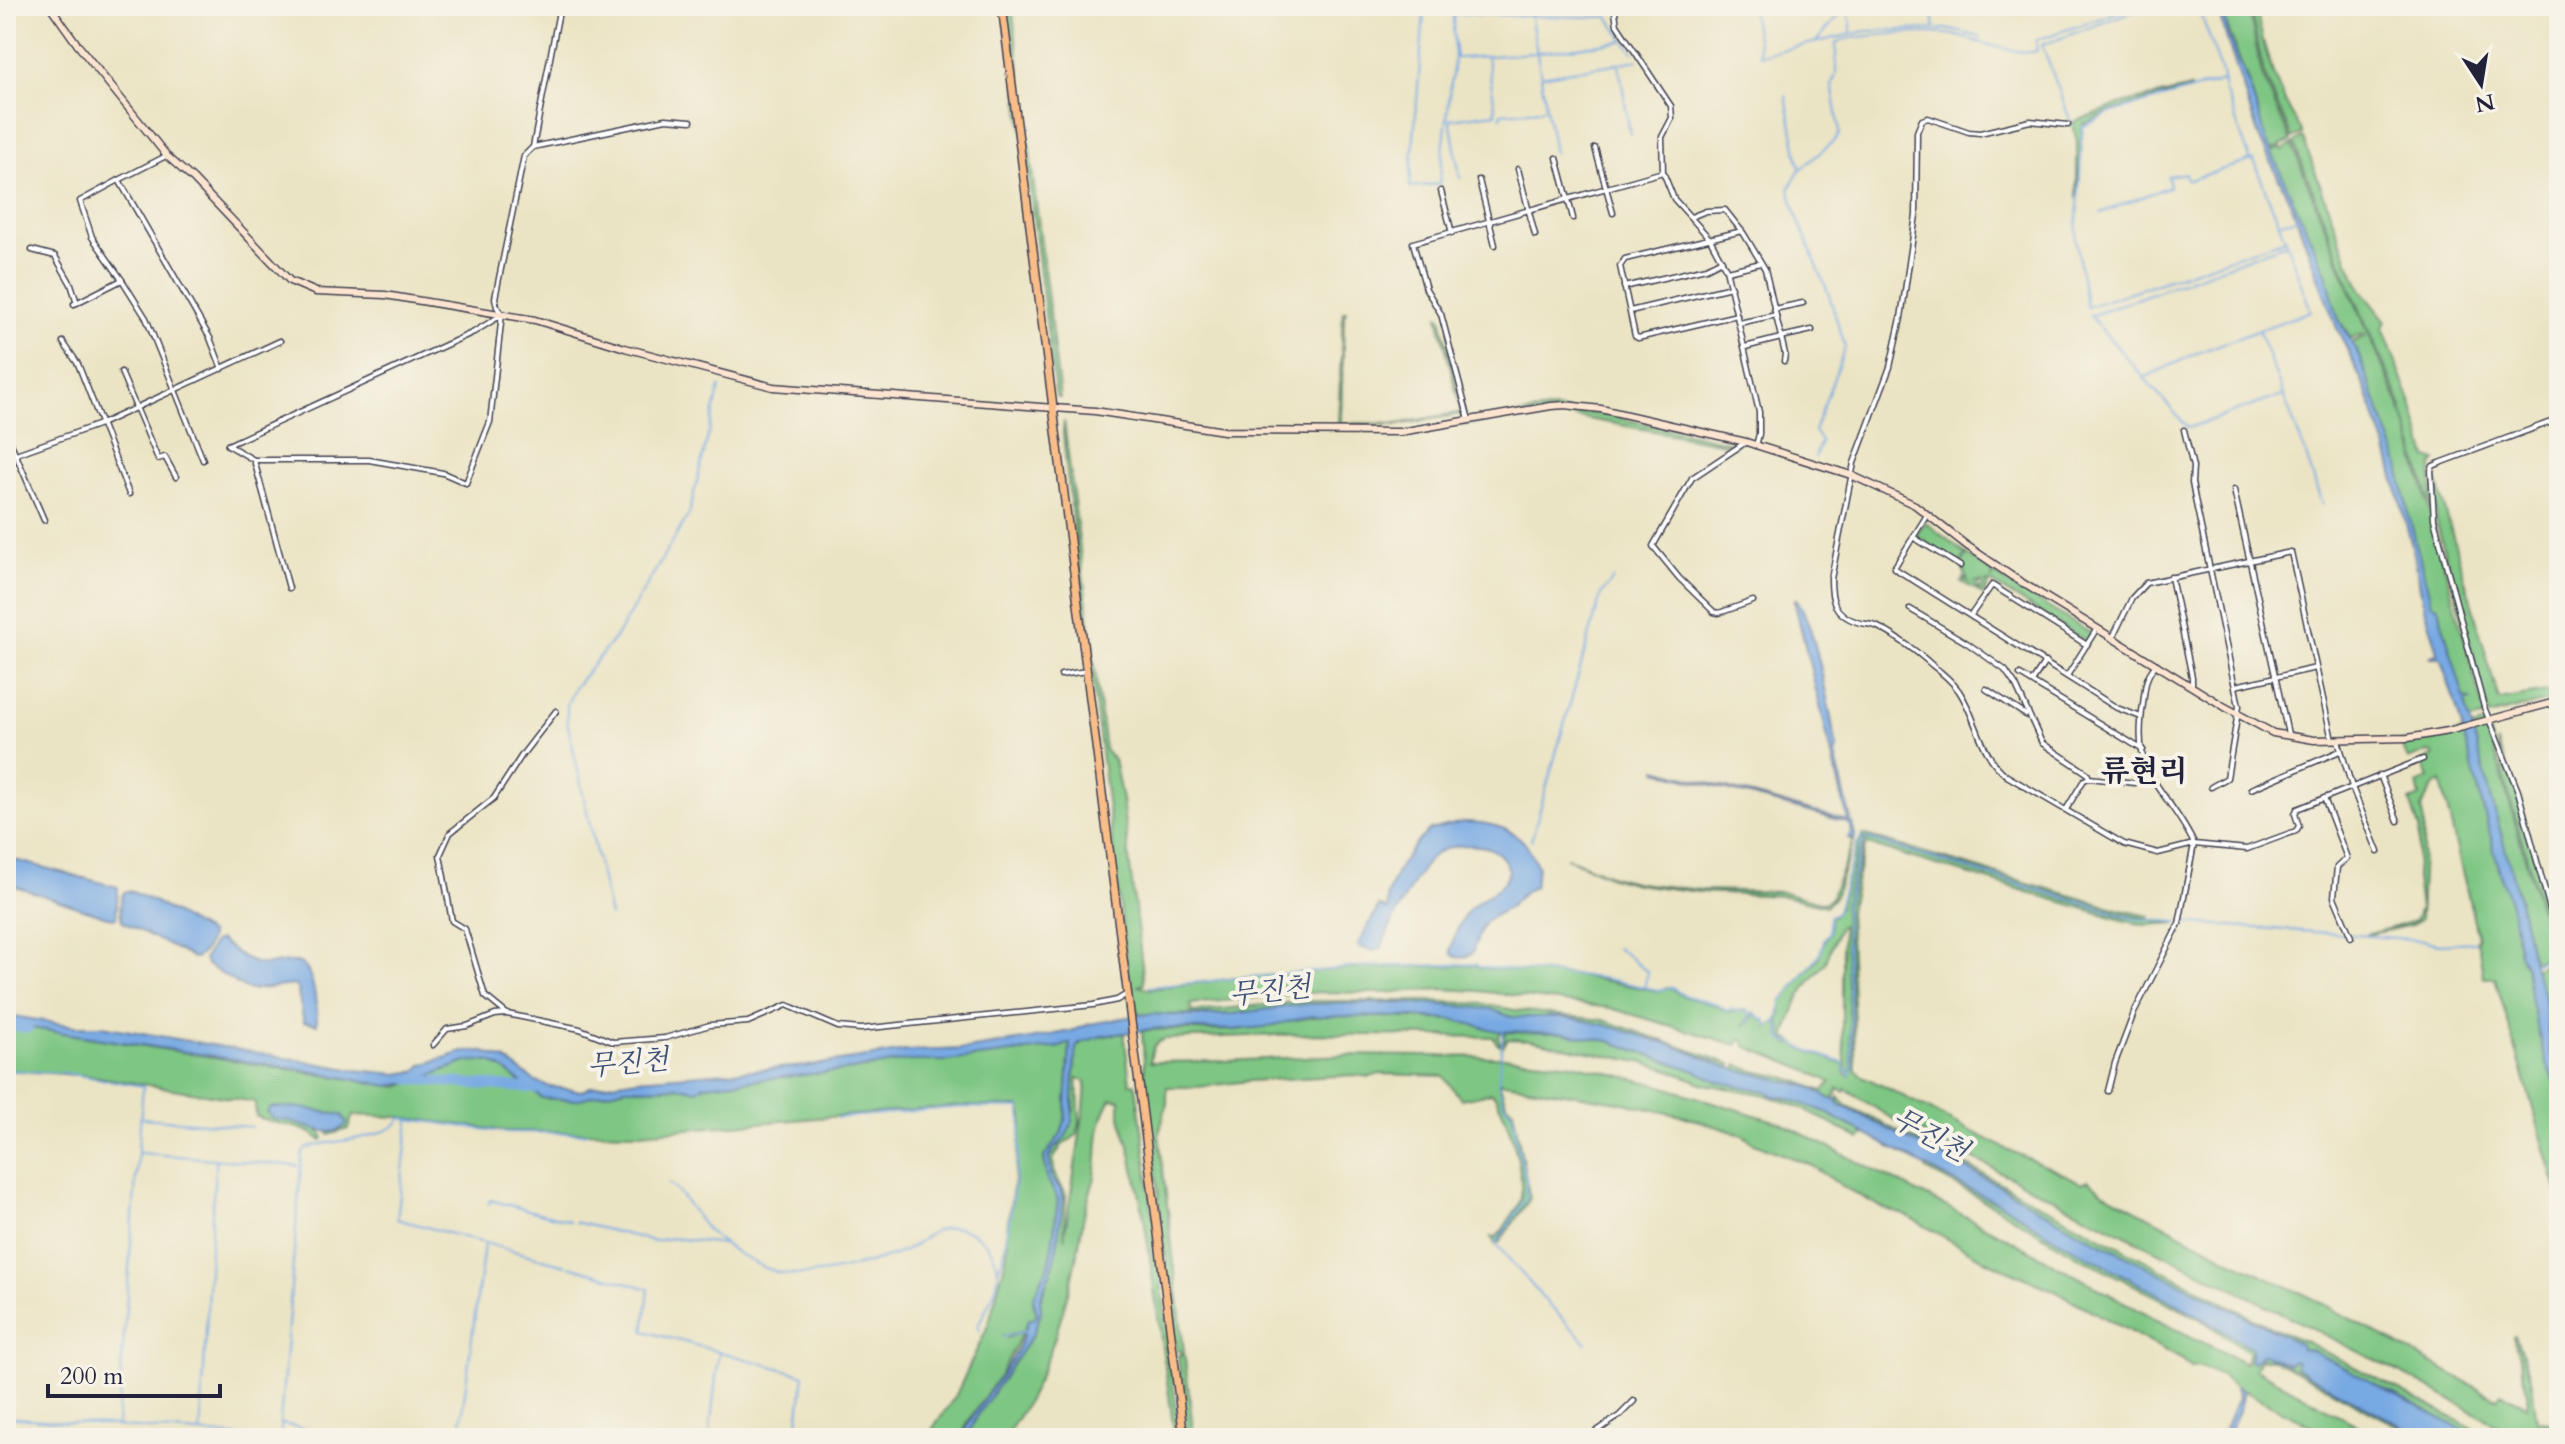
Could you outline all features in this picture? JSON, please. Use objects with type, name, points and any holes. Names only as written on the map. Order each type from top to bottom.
[{"type":"main road","points":[[50,6],[167,156],[193,179],[290,281],[316,292],[385,295],[535,320],[625,348],[773,387],[1095,411],[1224,431],[1400,432],[1533,408],[1565,405],[1601,409],[1746,442],[1851,475],[1915,505],[1986,559],[2192,687],[2273,733],[2335,740],[2408,738],[2448,731],[2559,701]]},
{"type":"main road","points":[[1002,6],[1184,1438]]},
{"type":"street","points":[[533,147],[560,6]]},
{"type":"street","points":[[1614,6],[1617,25],[1671,106],[1672,118],[1662,137],[1663,172],[1674,199],[1710,239],[1727,271],[1759,412],[1756,446]]},
{"type":"street","points":[[2068,125],[2030,121],[1980,133],[1928,118],[1922,120],[1917,132],[1916,215],[1896,343],[1851,475],[1831,579],[1833,604],[1855,621],[1876,626],[1936,668],[1959,691],[1986,754],[1995,767],[2124,844],[2140,850],[2170,852],[2194,844],[2255,847],[2296,831],[2299,826],[2295,814],[2297,809],[2423,759]]},
{"type":"street","points":[[502,314],[474,332],[228,445],[254,460],[369,460],[443,473],[466,483],[490,422],[502,314],[495,298],[524,156],[533,147],[666,119],[691,121]]},
{"type":"street","points":[[1595,148],[1613,213]]},
{"type":"street","points":[[167,156],[80,201],[92,237],[146,318],[203,460]]},
{"type":"street","points":[[1557,158],[1573,218]]},
{"type":"street","points":[[1518,169],[1535,235]]},
{"type":"street","points":[[1469,420],[1447,331],[1426,289],[1413,243],[1663,172]]},
{"type":"street","points":[[119,180],[210,338],[222,369]]},
{"type":"street","points":[[1479,180],[1495,245]]},
{"type":"street","points":[[1441,191],[1452,233]]},
{"type":"street","points":[[1691,217],[1706,211],[1725,210],[1742,231],[1761,263],[1775,312],[1784,361]]},
{"type":"street","points":[[1737,315],[1638,338],[1635,336],[1620,266],[1625,259],[1742,231]]},
{"type":"street","points":[[32,250],[55,256],[71,284],[76,304],[122,280]]},
{"type":"street","points":[[1624,287],[1706,268],[1722,260]]},
{"type":"street","points":[[1727,271],[1761,263]]},
{"type":"street","points":[[1630,311],[1731,287]]},
{"type":"street","points":[[1739,323],[1803,303]]},
{"type":"street","points":[[1744,347],[1812,330]]},
{"type":"street","points":[[16,454],[102,423],[280,341]]},
{"type":"street","points":[[63,342],[78,364],[129,494]]},
{"type":"street","points":[[121,372],[158,459],[165,457],[176,477]]},
{"type":"street","points":[[2559,419],[2440,463],[2431,470],[2434,519],[2486,720],[2518,791],[2559,942]]},
{"type":"street","points":[[2184,430],[2193,467],[2192,483],[2239,706],[2227,778],[2211,787]]},
{"type":"street","points":[[6,432],[44,520]]},
{"type":"street","points":[[1746,442],[1692,478],[1653,546],[1679,578],[1714,612],[1753,601]]},
{"type":"street","points":[[254,460],[289,588]]},
{"type":"street","points":[[2234,490],[2288,736]]},
{"type":"street","points":[[1927,515],[1894,568],[2117,708],[2141,717]]},
{"type":"street","points":[[1913,537],[1960,566]]},
{"type":"street","points":[[2113,637],[2141,587],[2150,582],[2291,552],[2335,740],[2378,852]]},
{"type":"street","points":[[2171,577],[2192,687]]},
{"type":"street","points":[[1971,616],[1992,585],[2087,645]]},
{"type":"street","points":[[1910,609],[2005,670],[2016,686],[2042,743],[2062,754],[2087,773],[2089,778]]},
{"type":"street","points":[[2067,676],[2098,628]]},
{"type":"street","points":[[2032,682],[2045,662]]},
{"type":"street","points":[[2108,1091],[2130,1023],[2179,922],[2194,844],[2148,770],[2143,750],[2141,717],[2149,672],[2157,664]]},
{"type":"street","points":[[2235,686],[2316,668]]},
{"type":"street","points":[[1061,675],[1086,671]]},
{"type":"street","points":[[2020,675],[2143,750]]},
{"type":"street","points":[[1986,689],[2028,717]]},
{"type":"street","points":[[507,1014],[485,996],[465,929],[452,921],[440,855],[450,833],[494,798],[556,711]]},
{"type":"street","points":[[2251,789],[2340,751]]},
{"type":"street","points":[[2066,809],[2084,780],[2135,783],[2147,777],[2148,770]]},
{"type":"street","points":[[2380,775],[2398,821]]},
{"type":"street","points":[[2324,798],[2347,858],[2337,867],[2334,897],[2350,935]]},
{"type":"street","points":[[433,1045],[447,1029],[507,1014],[580,1029],[613,1042],[665,1038],[710,1025],[748,1022],[787,1005],[838,1027],[861,1029],[1093,1005],[1117,1000],[1127,994]]},
{"type":"street","points":[[1588,1438],[1634,1401]]},
{"type":"green space","points":[[1007,6],[1012,6],[1060,398],[1055,392]]},
{"type":"green space","points":[[2221,6],[2248,6],[2262,75],[2291,141],[2280,147],[2270,150],[2267,143]]},
{"type":"green space","points":[[2250,6],[2256,6],[2272,71],[2302,131],[2302,134],[2292,138],[2264,74]]},
{"type":"green space","points":[[2191,88],[2109,112],[2083,125],[2077,198],[2077,141],[2072,123],[2117,105]]},
{"type":"green space","points":[[2303,138],[2348,261],[2361,289],[2386,321],[2383,328],[2413,407],[2427,458],[2436,461],[2432,466],[2432,510],[2399,399],[2353,294],[2294,143]]},
{"type":"green space","points":[[2292,144],[2404,416],[2485,717],[2470,721],[2465,703],[2470,699],[2464,698],[2437,605],[2432,606],[2398,461],[2359,356],[2351,343],[2366,336],[2351,338],[2338,318],[2326,273],[2271,152],[2283,150]]},
{"type":"green space","points":[[1343,311],[1346,311],[1341,423],[1397,424],[1461,412],[1438,316],[1441,317],[1463,414],[1396,425],[1338,424]]},
{"type":"green space","points":[[1553,409],[1606,415],[1736,444],[1555,413],[1460,425]]},
{"type":"green space","points":[[1064,421],[1105,750],[1114,760],[1122,800],[1144,983],[1138,986],[1149,989],[1357,968],[1476,965],[1479,968],[1574,975],[1658,991],[1672,988],[1684,996],[1727,1012],[1747,1010],[1750,1015],[1745,1025],[1749,1025],[1754,1013],[1766,1020],[1768,1027],[1777,1022],[1782,1039],[1779,1021],[1783,1000],[1818,959],[1830,932],[1830,917],[1836,914],[1839,907],[1857,845],[1864,835],[2150,916],[2149,919],[2124,914],[1864,839],[1844,907],[1850,1073],[1846,1070],[1842,1026],[1842,925],[1826,962],[1797,1002],[1785,1038],[1794,1042],[1797,1047],[1843,1064],[1845,1073],[1850,1076],[1854,1067],[1846,907],[1866,841],[2123,917],[2177,923],[2144,925],[2122,920],[1866,844],[1849,911],[1856,1070],[1862,1076],[2007,1149],[2081,1183],[2089,1180],[2103,1192],[2232,1261],[2314,1299],[2497,1399],[2501,1393],[2527,1406],[2515,1336],[2531,1378],[2537,1421],[2549,1422],[2559,1431],[2559,1438],[2521,1438],[2411,1378],[1886,1115],[1846,1089],[1844,1092],[1838,1089],[1835,1098],[1831,1099],[1810,1087],[1736,1070],[1737,1064],[1823,1091],[1831,1082],[1745,1046],[1744,1041],[1740,1040],[1737,1045],[1610,1008],[1443,989],[1381,993],[1319,992],[1191,1004],[1192,1012],[1305,1001],[1484,1004],[1603,1020],[1731,1064],[1731,1068],[1672,1045],[1583,1021],[1565,1017],[1511,1017],[1491,1009],[1433,1004],[1306,1004],[1232,1014],[1139,1015],[1128,972],[1067,474]]},
{"type":"green space","points":[[2436,477],[2499,700],[2559,690],[2559,698],[2489,716],[2436,520]]},
{"type":"green space","points":[[1925,522],[1966,554],[1960,564],[1916,536]]},
{"type":"green space","points":[[1967,555],[1994,574],[1991,580],[1995,575],[2092,634],[2087,642],[1990,582],[1985,582],[1989,584],[1983,595],[1977,591],[1983,587],[1982,582],[1973,583],[1980,583],[1976,590],[1962,582],[1964,578],[1968,581],[1961,564]]},
{"type":"green space","points":[[2487,724],[2552,953],[2533,962],[2472,728]]},
{"type":"green space","points":[[2463,731],[2516,922],[2515,935],[2526,966],[2531,1002],[2546,1062],[2559,1089],[2559,1197],[2495,978],[2484,978],[2478,938],[2441,782],[2434,786],[2421,808],[2424,823],[2420,920],[2412,925],[2366,935],[2415,921],[2420,908],[2416,878],[2419,829],[2410,801],[2420,797],[2417,784],[2429,778],[2422,762],[2434,757],[2426,753],[2408,760],[2401,742],[2433,740]]},
{"type":"green space","points":[[2497,742],[2516,791],[2559,946],[2559,971],[2505,781]]},
{"type":"green space","points":[[1854,840],[1835,896],[1826,906],[1784,896],[1698,892],[1636,884],[1611,877],[1566,857],[1638,883],[1701,890],[1783,892],[1824,903],[1830,899]]},
{"type":"green space","points":[[2548,962],[2553,963],[2559,983],[2559,1074],[2550,1052],[2546,1001],[2534,969]]},
{"type":"green space","points":[[1333,1015],[1455,1020],[1502,1031],[1498,1037],[1501,1045],[1493,1037],[1307,1034],[1165,1039],[1155,1045],[1150,1062],[1345,1055],[1504,1057],[1573,1064],[1654,1084],[1781,1123],[2245,1363],[2249,1352],[2200,1319],[2077,1256],[1989,1203],[1926,1170],[1927,1167],[2003,1205],[2058,1240],[2253,1348],[2250,1360],[2254,1362],[2262,1353],[2289,1364],[2294,1360],[2424,1438],[2274,1359],[2260,1359],[2255,1369],[2380,1438],[2335,1438],[2236,1387],[2220,1375],[2198,1366],[2191,1367],[2057,1292],[1985,1260],[1907,1216],[1883,1208],[1812,1166],[1752,1142],[1743,1135],[1686,1117],[1624,1103],[1499,1082],[1506,1103],[1513,1110],[1529,1200],[1495,1244],[1491,1237],[1499,1234],[1516,1209],[1521,1186],[1514,1146],[1495,1096],[1491,1093],[1461,1099],[1443,1076],[1380,1074],[1167,1087],[1167,1103],[1159,1134],[1194,1438],[1188,1438],[1178,1355],[1182,1355],[1181,1351],[1177,1351],[1146,1090],[1142,1031],[1235,1030]]},
{"type":"green space","points":[[6,1024],[399,1087],[466,1062],[491,1062],[542,1098],[575,1100],[625,1088],[684,1087],[697,1090],[705,1085],[852,1070],[904,1061],[946,1061],[1060,1047],[1070,1043],[1065,1120],[1061,1134],[1044,1157],[1047,1178],[1058,1200],[1050,1262],[1033,1302],[1037,1314],[1033,1319],[1028,1319],[1024,1331],[1003,1336],[1007,1338],[1023,1332],[961,1438],[926,1438],[956,1395],[988,1326],[1006,1258],[1006,1237],[1023,1117],[1020,1107],[961,1106],[640,1133],[505,1131],[400,1117],[353,1115],[348,1129],[329,1135],[328,1132],[342,1128],[342,1115],[274,1119],[309,1126],[320,1132],[324,1137],[321,1140],[306,1131],[256,1116],[255,1102],[91,1076],[6,1070]]},
{"type":"green space","points":[[1505,1032],[1562,1033],[1609,1041],[1719,1082],[1767,1091],[1774,1096],[1804,1103],[1864,1134],[1860,1139],[1804,1109],[1766,1095],[1704,1084],[1640,1062],[1529,1040],[1508,1039],[1504,1045]]},
{"type":"green space","points":[[1124,1033],[1130,1083],[1135,1083],[1136,1087],[1143,1135],[1180,1438],[1175,1438],[1144,1217],[1120,1117],[1120,1100],[1111,1099],[1101,1121],[1094,1181],[1070,1283],[1040,1375],[1004,1438],[966,1438],[977,1416],[1033,1334],[1041,1312],[1040,1300],[1055,1259],[1063,1201],[1061,1190],[1052,1178],[1049,1158],[1065,1138],[1074,1109],[1076,1048],[1086,1039]],"holes":[[[1077,1078],[1085,1081],[1084,1108],[1064,1239],[1066,1194],[1055,1176],[1053,1160],[1061,1146],[1077,1135],[1080,1122]]]},
{"type":"green space","points":[[1839,1097],[1846,1105],[1987,1176],[2270,1327],[2304,1341],[2492,1438],[2478,1438],[2301,1348],[2299,1344],[2079,1232],[1996,1184],[1839,1104]]},
{"type":"water","points":[[2216,6],[2221,6],[2266,140],[2326,273],[2338,318],[2359,356],[2398,461],[2432,605],[2437,605],[2464,698],[2470,700],[2465,703],[2520,903],[2534,969],[2544,995],[2550,1052],[2559,1074],[2559,1089],[2546,1062],[2531,1002],[2526,966],[2519,954],[2511,904],[2457,709],[2440,657],[2430,657],[2438,652],[2387,450],[2363,383],[2336,326],[2292,206],[2259,137]]},
{"type":"water","points":[[1796,599],[1810,627],[1821,669],[1837,748],[1835,755],[1854,840],[1848,838],[1851,833],[1849,823],[1657,771],[1848,821]]},
{"type":"water","points":[[1463,822],[1500,827],[1523,842],[1538,867],[1534,887],[1486,921],[1472,953],[1456,957],[1451,953],[1451,948],[1465,916],[1504,882],[1509,870],[1501,856],[1489,848],[1467,845],[1446,849],[1437,853],[1422,869],[1381,949],[1373,951],[1359,947],[1379,906],[1388,910],[1387,895],[1398,869],[1417,842],[1430,830]]},
{"type":"water","points":[[11,859],[118,887],[116,918],[15,886],[7,864]]},
{"type":"water","points":[[130,891],[210,934],[202,953],[193,958],[123,922],[122,899],[124,892]]},
{"type":"water","points":[[220,940],[258,964],[296,962],[302,965],[314,988],[317,1024],[304,1022],[294,985],[250,990],[206,964],[204,959],[214,942]]},
{"type":"water","points":[[1383,1003],[1491,1009],[1511,1017],[1565,1017],[1672,1045],[1729,1068],[1810,1087],[1996,1184],[2079,1232],[2300,1344],[2301,1349],[2313,1351],[2478,1438],[2424,1438],[2311,1377],[2295,1367],[2297,1362],[2294,1360],[2289,1364],[2262,1354],[2254,1362],[2250,1361],[2252,1348],[2196,1314],[2058,1240],[2003,1205],[1823,1111],[1785,1097],[1719,1082],[1609,1041],[1562,1033],[1498,1031],[1455,1020],[1312,1016],[1265,1027],[1232,1030],[1160,1028],[1102,1036],[1079,1043],[1074,1070],[1072,1123],[1065,1138],[1049,1157],[1052,1178],[1061,1190],[1063,1201],[1055,1260],[1040,1300],[1041,1312],[1033,1334],[977,1416],[966,1438],[961,1438],[1017,1349],[1028,1319],[1033,1319],[1037,1314],[1033,1298],[1050,1262],[1058,1200],[1047,1178],[1044,1157],[1061,1134],[1065,1120],[1070,1043],[1060,1047],[946,1061],[904,1061],[852,1070],[705,1085],[697,1090],[684,1087],[625,1088],[575,1100],[542,1098],[491,1062],[466,1062],[411,1083],[389,1086],[6,1024],[6,1015],[74,1026],[102,1026],[355,1070],[397,1074],[416,1071],[422,1065],[463,1052],[482,1051],[506,1060],[547,1086],[582,1091],[637,1079],[807,1066],[906,1051],[967,1049],[1071,1031],[1090,1024],[1145,1014],[1200,1016],[1306,1004]]},
{"type":"water","points":[[272,1107],[342,1115],[347,1123],[332,1132],[323,1131],[274,1119],[267,1112]]},
{"type":"water","points":[[2236,1387],[2243,1391],[2239,1411],[2226,1438],[2221,1438],[2238,1398]]},
{"type":"waterway","points":[[1529,6],[1554,153]]},
{"type":"waterway","points":[[1751,6],[1760,55],[1866,31],[1946,29],[1981,37]]},
{"type":"waterway","points":[[1845,6],[1851,32]]},
{"type":"waterway","points":[[1932,6],[1935,29]]},
{"type":"waterway","points":[[1845,346],[1789,189],[1798,172],[1840,132],[1832,84],[1836,75],[1836,43],[1874,35],[1943,34],[2008,50],[2030,52],[2037,51],[2036,41],[2039,39],[2136,6]]},
{"type":"waterway","points":[[2072,125],[2042,45],[2148,6]]},
{"type":"waterway","points":[[2198,6],[2250,159]]},
{"type":"waterway","points":[[1815,43],[1846,7]]},
{"type":"waterway","points":[[1933,11],[2019,9]]},
{"type":"waterway","points":[[1453,13],[1454,59],[1439,184],[1410,187],[1424,13],[1449,13],[1472,14],[1540,16],[1562,17],[1608,17],[1633,52]]},
{"type":"waterway","points":[[1454,41],[1456,58],[1533,53],[1622,41]]},
{"type":"waterway","points":[[1460,178],[1450,119],[1496,113],[1487,57]]},
{"type":"waterway","points":[[1541,76],[1638,60]]},
{"type":"waterway","points":[[1619,65],[1630,134]]},
{"type":"waterway","points":[[2223,81],[2110,113],[2083,127],[2076,238],[2086,305],[2286,239]]},
{"type":"waterway","points":[[1786,96],[1800,169]]},
{"type":"waterway","points":[[1501,117],[1502,113],[1540,110],[1546,106]]},
{"type":"waterway","points":[[2101,213],[2170,186],[2168,176],[2185,173],[2189,180],[2253,160],[2311,311],[2197,353],[2144,378]]},
{"type":"waterway","points":[[2281,222],[2298,218]]},
{"type":"waterway","points":[[2284,395],[2188,428],[2090,316],[2286,244]]},
{"type":"waterway","points":[[2259,332],[2322,505]]},
{"type":"waterway","points":[[1815,457],[1821,441],[1814,431],[1845,348]]},
{"type":"waterway","points":[[610,916],[567,721],[567,705],[574,688],[617,635],[689,514],[720,387]]},
{"type":"waterway","points":[[1531,841],[1601,595],[1613,579]]},
{"type":"waterway","points":[[1149,987],[1357,967],[1476,964],[1479,967],[1602,978],[1658,990],[1672,987],[1727,1011],[1747,1009],[1749,1014],[1755,1013],[1766,1019],[1770,1026],[1777,1021],[1783,1000],[1821,952],[1829,932],[1829,916],[1836,913],[1857,844],[1863,835]]},
{"type":"waterway","points":[[1850,1075],[1853,1068],[1845,907],[1863,842],[1868,839],[2136,919],[2423,940],[2438,944],[2475,942]]},
{"type":"waterway","points":[[1616,948],[1647,971],[1645,985]]},
{"type":"waterway","points":[[2533,964],[2550,956]]},
{"type":"waterway","points":[[1748,1025],[1751,1015]]},
{"type":"waterway","points":[[1777,1021],[1781,1040],[1843,1063],[1849,1073]]},
{"type":"waterway","name":"무진천","points":[[6,1025],[28,1028]]},
{"type":"waterway","points":[[1503,1032],[1498,1083],[1515,1126],[1526,1181],[1526,1198],[1496,1244],[1587,1343]]},
{"type":"waterway","points":[[6,1070],[65,1073],[143,1086],[117,1425]]},
{"type":"waterway","name":"무진천","points":[[408,1079],[540,1089]]},
{"type":"waterway","points":[[837,1118],[961,1107],[1020,1108],[1015,1180],[1003,1258],[998,1269]]},
{"type":"waterway","points":[[142,1118],[252,1127]]},
{"type":"waterway","points":[[282,1425],[302,1154],[306,1149],[377,1134],[388,1130],[401,1118],[504,1132],[587,1133]]},
{"type":"waterway","points":[[409,1121],[397,1219],[565,1265]]},
{"type":"waterway","points":[[140,1153],[298,1166]]},
{"type":"waterway","points":[[200,1433],[216,1159]]},
{"type":"waterway","points":[[668,1183],[683,1197],[703,1225],[726,1246],[755,1263],[788,1274],[821,1273],[876,1261],[905,1251],[941,1229],[952,1227],[972,1232],[988,1246],[997,1265],[998,1276],[993,1295],[978,1326],[980,1330]]},
{"type":"waterway","points":[[489,1204],[490,1200],[570,1221]]},
{"type":"waterway","points":[[575,1222],[654,1241],[673,1238],[723,1244]]},
{"type":"waterway","points":[[459,1438],[484,1245]]},
{"type":"waterway","points":[[569,1266],[649,1289],[644,1331],[804,1375],[796,1438]]},
{"type":"waterway","points":[[1003,1337],[1026,1331]]},
{"type":"waterway","points":[[709,1438],[719,1352]]},
{"type":"waterway","points":[[6,1417],[257,1438]]},
{"type":"waterway","points":[[281,1438],[281,1426],[284,1424],[340,1438]]},
{"type":"district","name":"류현리","points":[[2144,771]]}]
